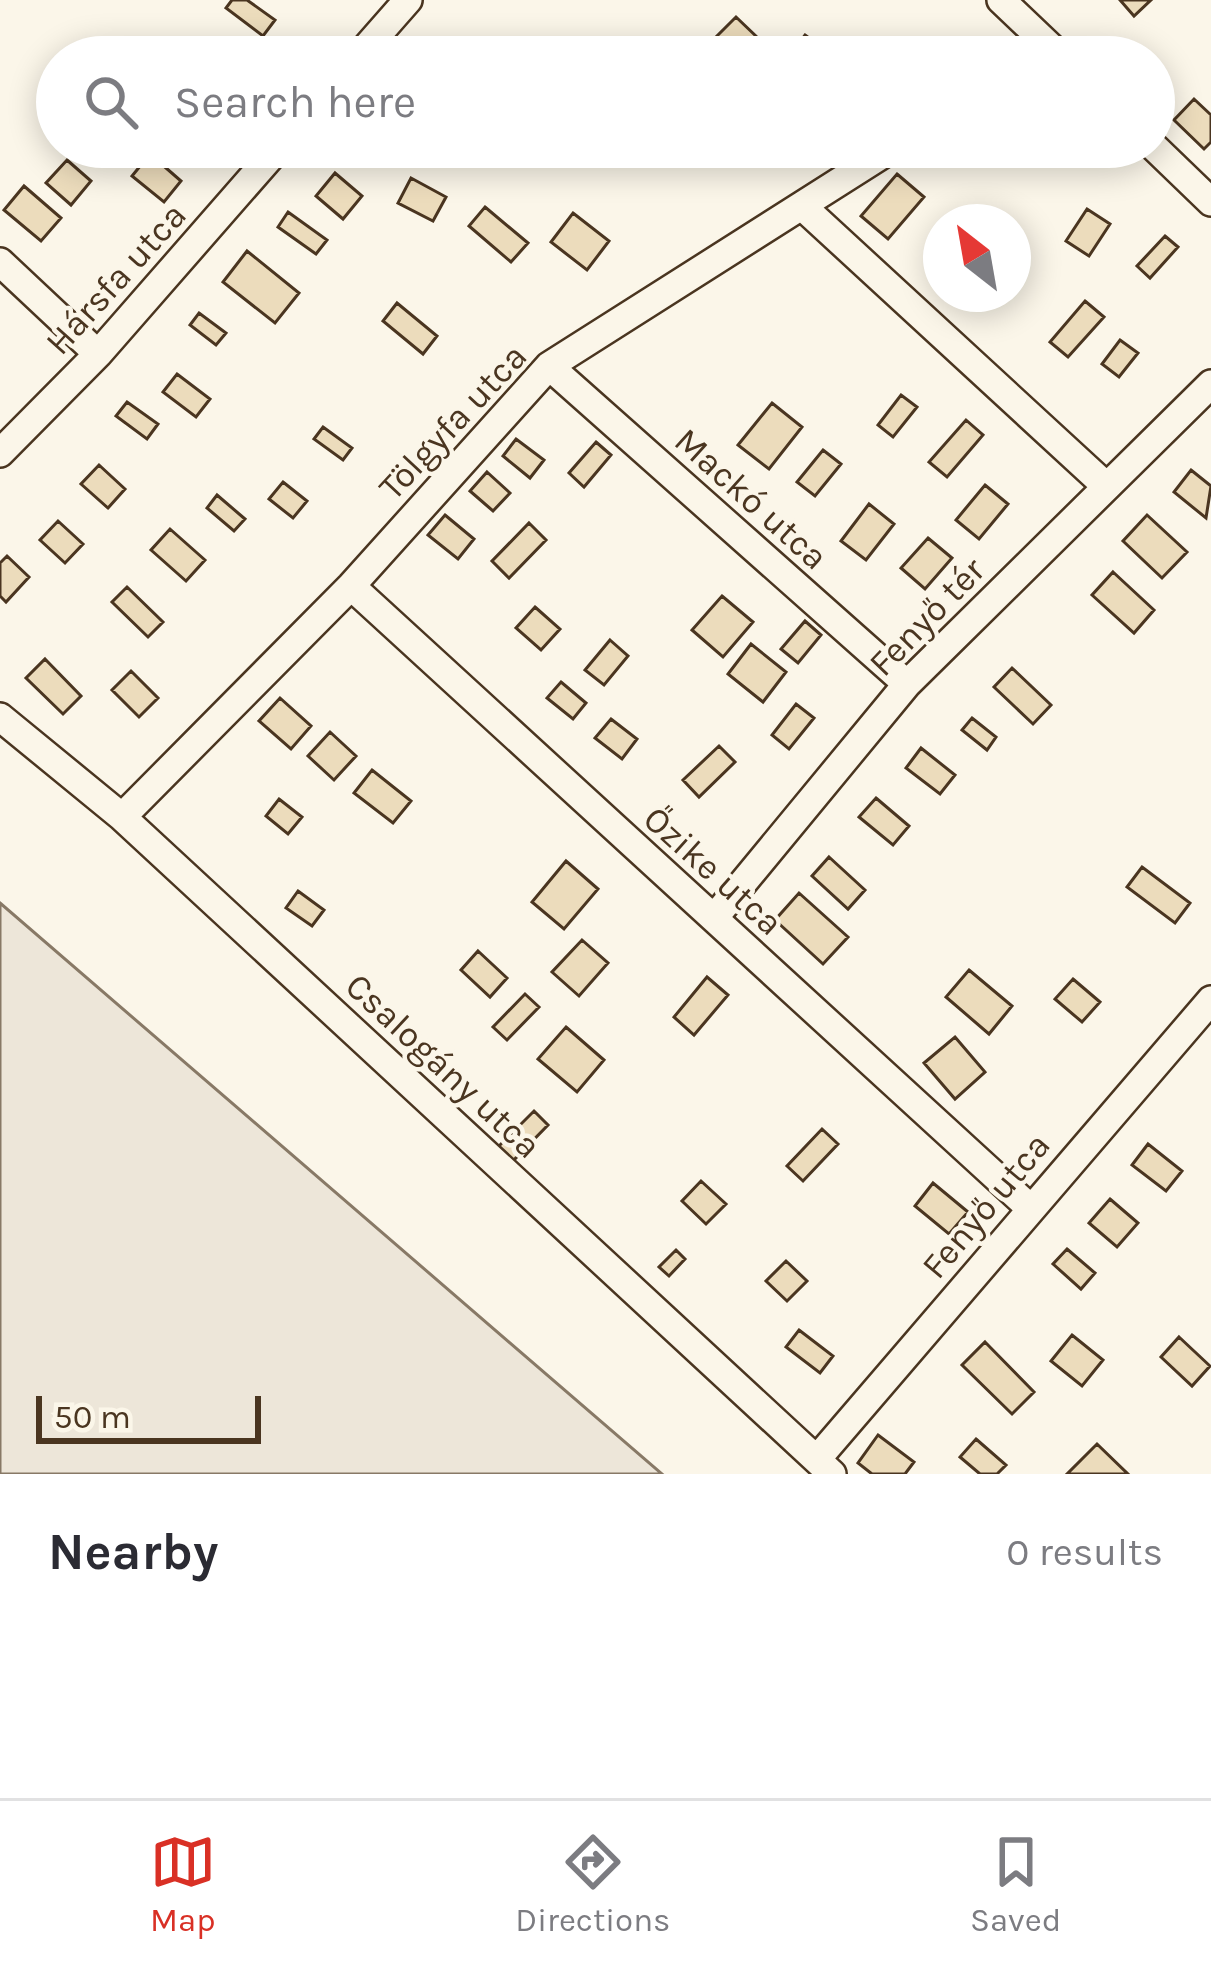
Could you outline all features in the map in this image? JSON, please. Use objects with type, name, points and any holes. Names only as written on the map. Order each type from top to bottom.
[{"type":"street","points":[[376,36],[408,0]]},
{"type":"street","points":[[1001,0],[1032,36]]},
{"type":"street","points":[[1175,167],[1211,202]]},
{"type":"street","name":"Hársfa utca","points":[[0,453],[98,354],[261,168]]},
{"type":"street","name":"Tölgyfa utca","points":[[122,817],[351,586],[549,366],[862,168]]},
{"type":"street","points":[[803,207],[1106,486]]},
{"type":"street","points":[[0,262],[98,354]]},
{"type":"street","name":"Mackó utca","points":[[549,366],[907,684]]},
{"type":"street","name":"Fenyő tér","points":[[714,918],[907,684],[1211,384]]},
{"type":"street","name":"Őzike utca","points":[[351,586],[1029,1207]]},
{"type":"street","name":"Csalogány utca","points":[[0,717],[122,817],[825,1467]]},
{"type":"street","name":"Fenyő utca","points":[[825,1467],[1029,1207],[1211,1000]]},
{"type":"shaded area","points":[[0,903],[662,1474],[0,1474]]},
{"type":"building","points":[[232,0],[247,0],[275,20],[263,36],[226,8]]},
{"type":"building","points":[[1120,0],[1151,0],[1134,16]]},
{"type":"building","points":[[736,17],[756,36],[717,36]]},
{"type":"building","points":[[1194,99],[1211,115],[1211,142],[1204,149],[1175,119]]},
{"type":"building","points":[[60,168],[76,168],[91,181],[71,205],[46,183]]},
{"type":"building","points":[[139,168],[166,168],[181,181],[164,202],[132,176]]},
{"type":"building","points":[[335,173],[362,196],[343,219],[316,196]]},
{"type":"building","points":[[897,174],[924,197],[888,239],[861,216]]},
{"type":"building","points":[[411,178],[446,197],[433,221],[398,203]]},
{"type":"building","points":[[24,186],[61,218],[41,241],[4,210]]},
{"type":"building","points":[[485,207],[528,243],[511,262],[469,226]]},
{"type":"building","points":[[1087,209],[1110,224],[1089,256],[1066,241]]},
{"type":"building","points":[[288,212],[327,240],[316,254],[278,227]]},
{"type":"building","points":[[573,213],[609,241],[587,270],[551,242]]},
{"type":"building","points":[[1165,236],[1178,247],[1150,278],[1137,266]]},
{"type":"building","points":[[247,251],[299,293],[275,323],[223,282]]},
{"type":"building","points":[[1085,301],[1104,317],[1068,357],[1050,342]]},
{"type":"building","points":[[397,303],[437,336],[423,354],[383,321]]},
{"type":"building","points":[[199,313],[226,333],[216,345],[190,325]]},
{"type":"building","points":[[1120,340],[1138,353],[1119,377],[1102,364]]},
{"type":"building","points":[[177,374],[210,399],[196,417],[163,392]]},
{"type":"building","points":[[901,395],[917,407],[893,437],[878,425]]},
{"type":"building","points":[[127,402],[158,424],[147,439],[116,416]]},
{"type":"building","points":[[772,403],[802,427],[769,469],[738,445]]},
{"type":"building","points":[[966,420],[983,435],[947,477],[929,462]]},
{"type":"building","points":[[323,427],[352,448],[343,460],[314,439]]},
{"type":"building","points":[[516,439],[544,460],[530,478],[503,456]]},
{"type":"building","points":[[596,442],[611,455],[584,487],[569,473]]},
{"type":"building","points":[[823,450],[841,464],[815,496],[797,482]]},
{"type":"building","points":[[99,465],[125,489],[108,508],[81,484]]},
{"type":"building","points":[[1191,470],[1211,486],[1206,518],[1174,492]]},
{"type":"building","points":[[487,472],[510,493],[493,511],[470,491]]},
{"type":"building","points":[[283,482],[307,501],[293,518],[269,499]]},
{"type":"building","points":[[734,482],[752,498],[746,506],[727,490]]},
{"type":"building","points":[[985,485],[1008,504],[979,539],[956,520]]},
{"type":"building","points":[[217,495],[245,519],[234,531],[207,508]]},
{"type":"building","points":[[869,504],[894,524],[866,560],[841,541]]},
{"type":"building","points":[[445,515],[474,539],[458,559],[428,535]]},
{"type":"building","points":[[1147,515],[1187,552],[1162,578],[1123,541]]},
{"type":"building","points":[[58,521],[83,544],[65,563],[40,540]]},
{"type":"building","points":[[529,523],[546,540],[509,578],[492,561]]},
{"type":"building","points":[[170,529],[205,560],[186,581],[151,550]]},
{"type":"building","points":[[928,538],[952,558],[925,589],[901,568]]},
{"type":"building","points":[[7,556],[29,577],[6,602],[0,596],[0,563]]},
{"type":"building","points":[[1113,572],[1154,610],[1134,633],[1092,595]]},
{"type":"building","points":[[127,587],[163,622],[148,637],[112,602]]},
{"type":"building","points":[[722,596],[753,622],[723,657],[692,630]]},
{"type":"building","points":[[535,607],[560,629],[541,650],[516,628]]},
{"type":"building","points":[[805,621],[821,635],[798,663],[781,649]]},
{"type":"building","points":[[610,640],[628,656],[604,685],[585,670]]},
{"type":"building","points":[[751,644],[786,672],[763,702],[728,674]]},
{"type":"building","points":[[45,659],[81,696],[63,714],[26,678]]},
{"type":"building","points":[[1012,668],[1051,705],[1033,724],[994,687]]},
{"type":"building","points":[[131,671],[158,698],[139,717],[112,690]]},
{"type":"building","points":[[561,682],[586,703],[573,719],[547,698]]},
{"type":"building","points":[[280,698],[311,726],[291,749],[259,721]]},
{"type":"building","points":[[796,704],[814,718],[789,749],[772,735]]},
{"type":"building","points":[[972,718],[996,737],[987,750],[962,730]]},
{"type":"building","points":[[611,719],[637,739],[622,759],[595,738]]},
{"type":"building","points":[[330,732],[356,756],[334,780],[308,756]]},
{"type":"building","points":[[719,746],[735,762],[699,797],[683,780]]},
{"type":"building","points":[[921,748],[955,775],[940,794],[906,768]]},
{"type":"building","points":[[372,770],[411,801],[393,823],[354,793]]},
{"type":"building","points":[[876,798],[909,826],[893,845],[859,817]]},
{"type":"building","points":[[279,799],[302,817],[288,834],[266,816]]},
{"type":"building","points":[[829,857],[865,890],[848,909],[812,876]]},
{"type":"building","points":[[566,861],[598,889],[564,929],[532,902]]},
{"type":"building","points":[[1142,867],[1190,903],[1175,923],[1127,887]]},
{"type":"building","points":[[298,891],[324,910],[312,926],[286,908]]},
{"type":"building","points":[[799,893],[848,937],[823,964],[775,920]]},
{"type":"building","points":[[582,940],[608,963],[579,996],[552,972]]},
{"type":"building","points":[[478,951],[507,978],[490,997],[461,970]]},
{"type":"building","points":[[969,970],[1012,1006],[989,1034],[946,997]]},
{"type":"building","points":[[707,977],[728,995],[694,1035],[674,1017]]},
{"type":"building","points":[[1073,979],[1100,1002],[1082,1022],[1055,999]]},
{"type":"building","points":[[525,994],[539,1007],[507,1040],[493,1027]]},
{"type":"building","points":[[566,1027],[604,1060],[577,1092],[538,1059]]},
{"type":"building","points":[[955,1037],[985,1072],[955,1099],[924,1063]]},
{"type":"building","points":[[534,1111],[548,1125],[508,1166],[494,1151]]},
{"type":"building","points":[[822,1129],[838,1144],[803,1181],[787,1166]]},
{"type":"building","points":[[1148,1144],[1182,1171],[1166,1191],[1132,1165]]},
{"type":"building","points":[[701,1181],[726,1204],[706,1224],[682,1201]]},
{"type":"building","points":[[933,1183],[968,1212],[949,1234],[915,1206]]},
{"type":"building","points":[[1110,1199],[1138,1223],[1117,1247],[1089,1223]]},
{"type":"building","points":[[1067,1249],[1095,1273],[1081,1289],[1053,1264]]},
{"type":"building","points":[[676,1250],[685,1259],[669,1276],[659,1267]]},
{"type":"building","points":[[786,1261],[807,1281],[787,1301],[766,1281]]},
{"type":"building","points":[[799,1330],[833,1356],[820,1373],[786,1347]]},
{"type":"building","points":[[1072,1335],[1103,1360],[1082,1386],[1051,1361]]},
{"type":"building","points":[[1179,1337],[1210,1366],[1192,1386],[1161,1357]]},
{"type":"building","points":[[985,1342],[1034,1392],[1012,1414],[962,1365]]},
{"type":"building","points":[[878,1435],[914,1462],[905,1474],[872,1474],[858,1463]]},
{"type":"building","points":[[976,1439],[1006,1465],[997,1474],[980,1474],[960,1457]]},
{"type":"building","points":[[1097,1444],[1128,1474],[1067,1474]]}]
